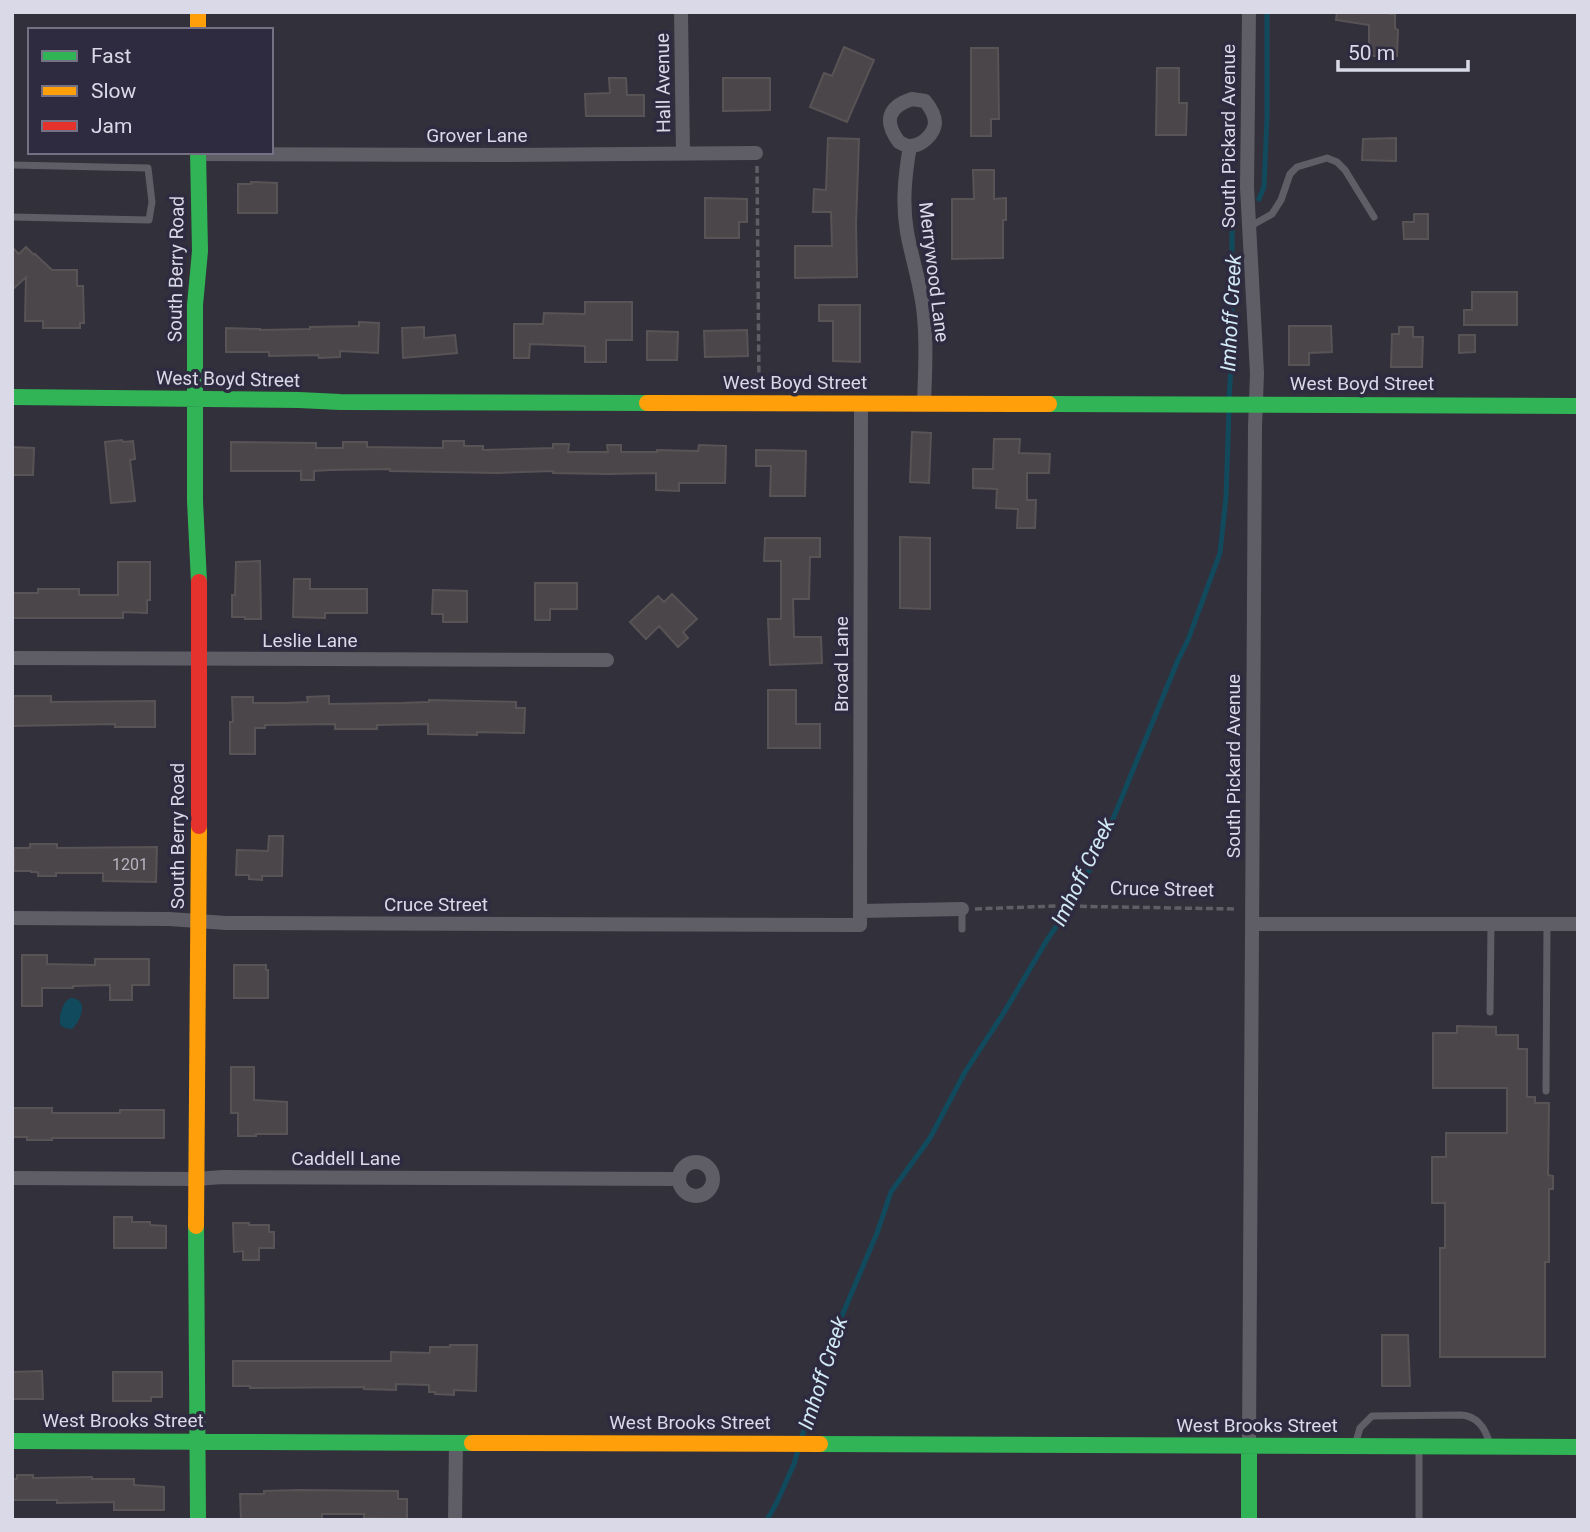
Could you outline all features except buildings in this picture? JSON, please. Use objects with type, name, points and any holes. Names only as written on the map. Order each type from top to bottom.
[{"type":"street","name":"Hall Avenue","points":[[681,12],[683,153]]},
{"type":"street","name":"South Pickard Avenue","points":[[1249,12],[1247,187],[1257,373],[1252,404],[1253,916],[1249,1520]]},
{"type":"street","name":"Merrywood Lane","points":[[910,146],[904,209],[924,316],[924,403]]},
{"type":"street","name":"Grover Lane","points":[[273,153],[757,153]]},
{"type":"street","name":"South Berry Road","points":[[198,154],[200,251],[195,305],[195,501],[199,582],[198,1520]]},
{"type":"street","name":"West Boyd Street","points":[[12,397],[340,402],[1578,405]]},
{"type":"street","name":"Broad Lane","points":[[860,918],[861,403]]},
{"type":"street","name":"Leslie Lane","points":[[12,658],[607,660]]},
{"type":"street","name":"Cruce Street","points":[[12,918],[169,919],[226,923],[860,918],[962,909]]},
{"type":"street","points":[[1253,916],[1491,924],[1578,924]]},
{"type":"street","name":"Caddell Lane","points":[[12,1178],[679,1179]]},
{"type":"street","name":"West Brooks Street","points":[[12,1441],[1578,1447]]},
{"type":"street","points":[[455,1520],[456,1442]]},
{"type":"lane","points":[[1249,228],[1272,214],[1281,200],[1290,174],[1297,167],[1326,158],[1337,162],[1345,170],[1374,217]]},
{"type":"lane","points":[[12,165],[148,168],[152,202],[149,220],[12,217]]},
{"type":"lane","points":[[962,909],[962,929]]},
{"type":"lane","points":[[1490,1012],[1491,924]]},
{"type":"lane","points":[[1546,1091],[1547,924]]},
{"type":"lane","points":[[1355,1446],[1360,1428],[1372,1416],[1461,1415],[1471,1416],[1480,1423],[1490,1447]]},
{"type":"lane","points":[[1419,1446],[1419,1520]]},
{"type":"path","points":[[757,153],[759,384]]},
{"type":"path","name":"Cruce Street","points":[[962,909],[1092,906],[1253,916]]},
{"type":"water","points":[[70,998],[76,999],[82,1006],[81,1016],[72,1029],[60,1025],[62,1010]]},
{"type":"waterway","name":"Imhoff Creek","points":[[1259,199],[1264,187],[1267,118],[1267,12]]},
{"type":"waterway","name":"Imhoff Creek","points":[[1229,400],[1232,233],[1235,218]]},
{"type":"waterway","name":"Imhoff Creek","points":[[767,1520],[794,1464],[827,1351],[877,1233],[891,1192],[930,1138],[965,1072],[1075,899],[1106,836],[1188,640],[1220,553],[1226,497],[1229,410]]},
{"type":"traffic: fast","points":[[198,154],[200,251],[195,305],[195,501],[199,582]]},
{"type":"traffic: fast","points":[[12,397],[647,403]]},
{"type":"traffic: fast","points":[[1049,404],[1578,406]]},
{"type":"traffic: fast","points":[[196,1226],[198,1520]]},
{"type":"traffic: fast","points":[[12,1441],[472,1443]]},
{"type":"traffic: fast","points":[[820,1444],[1578,1447]]},
{"type":"traffic: fast","points":[[1249,1446],[1249,1520]]},
{"type":"traffic: slow","points":[[198,12],[198,28]]},
{"type":"traffic: slow","points":[[647,403],[1049,404]]},
{"type":"traffic: slow","points":[[196,1226],[199,826]]},
{"type":"traffic: slow","points":[[472,1443],[820,1444]]},
{"type":"traffic: jam","points":[[199,582],[199,826]]}]
